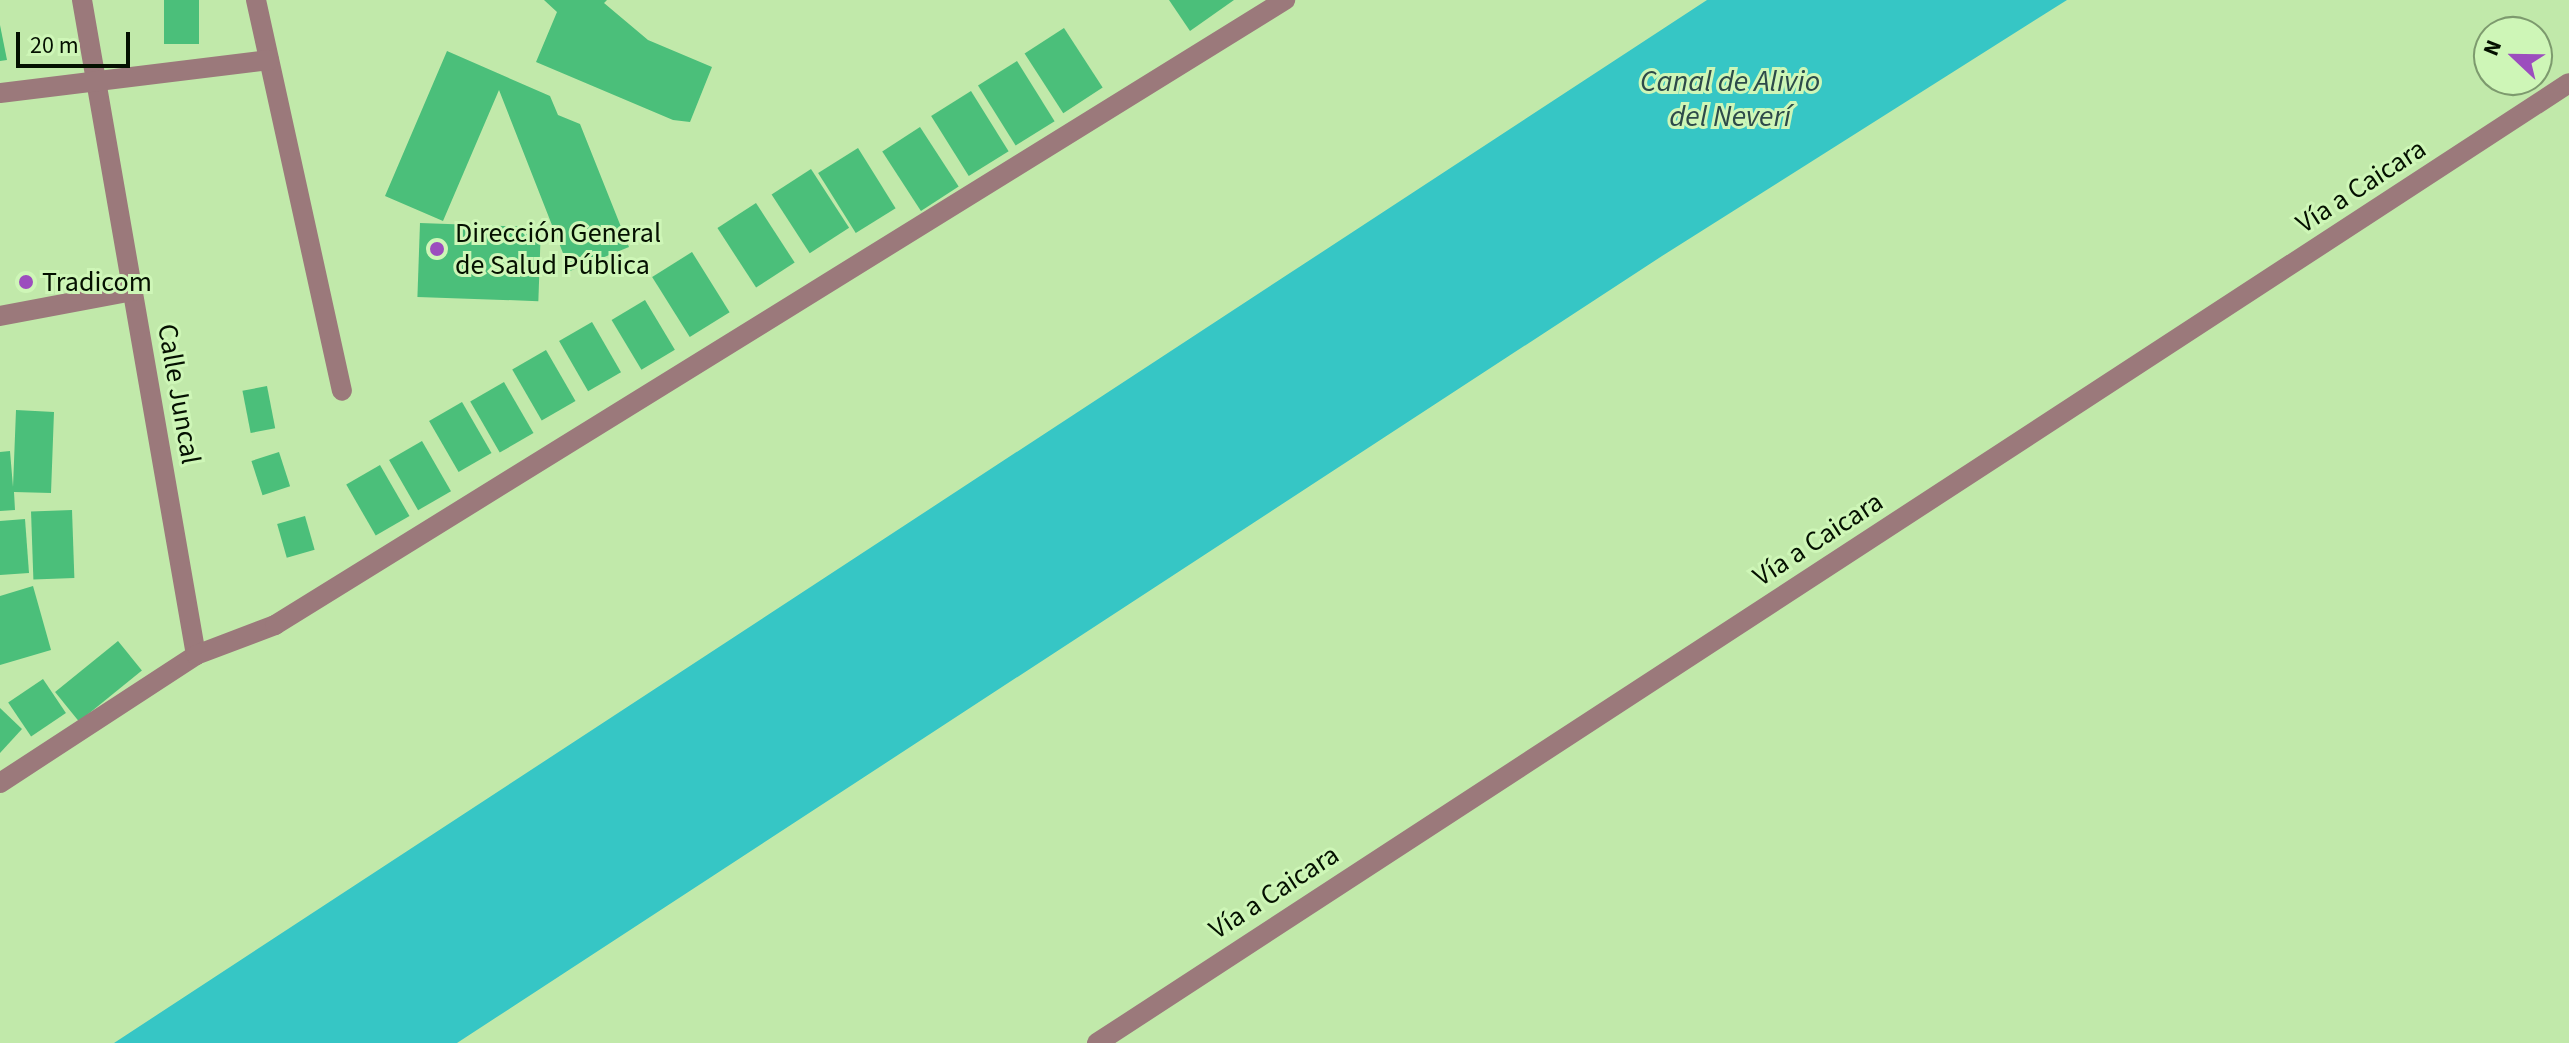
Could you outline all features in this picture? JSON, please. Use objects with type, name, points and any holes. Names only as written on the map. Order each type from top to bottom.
[{"type":"street","name":"Calle Juncal","points":[[82,0],[196,655]]},
{"type":"street","points":[[256,0],[342,391]]},
{"type":"street","points":[[0,783],[196,655],[275,625],[1285,0]]},
{"type":"street","points":[[0,93],[269,60]]},
{"type":"street","name":"Vía a Caicara","points":[[1097,1043],[2569,83]]},
{"type":"street","points":[[0,316],[132,291]]},
{"type":"water","name":"Canal de Alivio del Neverí","points":[[1707,0],[2067,0],[1662,256],[457,1043],[114,1043]]},
{"type":"building","points":[[164,0],[199,0],[199,44],[164,44]]},
{"type":"building","points":[[544,0],[607,0],[604,3],[648,40],[712,67],[690,122],[673,120],[536,62],[557,12]]},
{"type":"building","points":[[1169,0],[1234,0],[1190,31]]},
{"type":"building","points":[[0,25],[7,60],[0,61]]},
{"type":"building","points":[[1064,28],[1103,88],[1063,113],[1025,54]]},
{"type":"building","points":[[447,51],[550,96],[558,115],[580,124],[629,247],[570,271],[499,90],[443,221],[385,196]]},
{"type":"building","points":[[1017,61],[1055,121],[1016,146],[978,85]]},
{"type":"building","points":[[971,91],[1009,151],[969,176],[931,116]]},
{"type":"building","points":[[920,127],[959,187],[921,211],[882,152]]},
{"type":"building","points":[[858,148],[896,208],[856,233],[818,173]]},
{"type":"building","points":[[811,169],[849,228],[810,253],[772,195]]},
{"type":"building","points":[[756,203],[795,263],[756,288],[717,228]]},
{"type":"building","points":[[420,223],[541,227],[538,301],[417,297]]},
{"type":"building","points":[[692,252],[730,312],[690,337],[652,277]]},
{"type":"building","points":[[645,300],[675,350],[641,370],[612,320]]},
{"type":"building","points":[[592,322],[621,372],[588,391],[559,341]]},
{"type":"building","points":[[546,350],[576,401],[542,421],[512,370]]},
{"type":"building","points":[[504,382],[534,433],[500,453],[470,402]]},
{"type":"building","points":[[267,386],[275,428],[251,433],[242,391]]},
{"type":"building","points":[[462,402],[492,453],[459,472],[429,421]]},
{"type":"building","points":[[16,410],[54,412],[51,493],[14,492],[15,510],[0,511],[0,452],[10,451],[13,487]]},
{"type":"building","points":[[422,441],[451,491],[418,510],[389,460]]},
{"type":"building","points":[[279,452],[290,486],[263,495],[251,461]]},
{"type":"building","points":[[380,465],[410,516],[376,536],[346,485]]},
{"type":"building","points":[[72,510],[74,578],[33,579],[31,511]]},
{"type":"building","points":[[305,516],[315,550],[287,558],[277,524]]},
{"type":"building","points":[[25,519],[29,573],[0,575],[0,521]]},
{"type":"building","points":[[33,586],[51,650],[0,665],[0,596]]},
{"type":"building","points":[[118,641],[142,671],[79,722],[55,692]]},
{"type":"building","points":[[43,679],[66,713],[31,736],[8,702]]},
{"type":"building","points":[[0,708],[22,729],[0,753]]},
{"type":"place","name":"Dirección General de Salud Pública","points":[[437,249]]},
{"type":"place","name":"Tradicom","points":[[26,282]]}]
